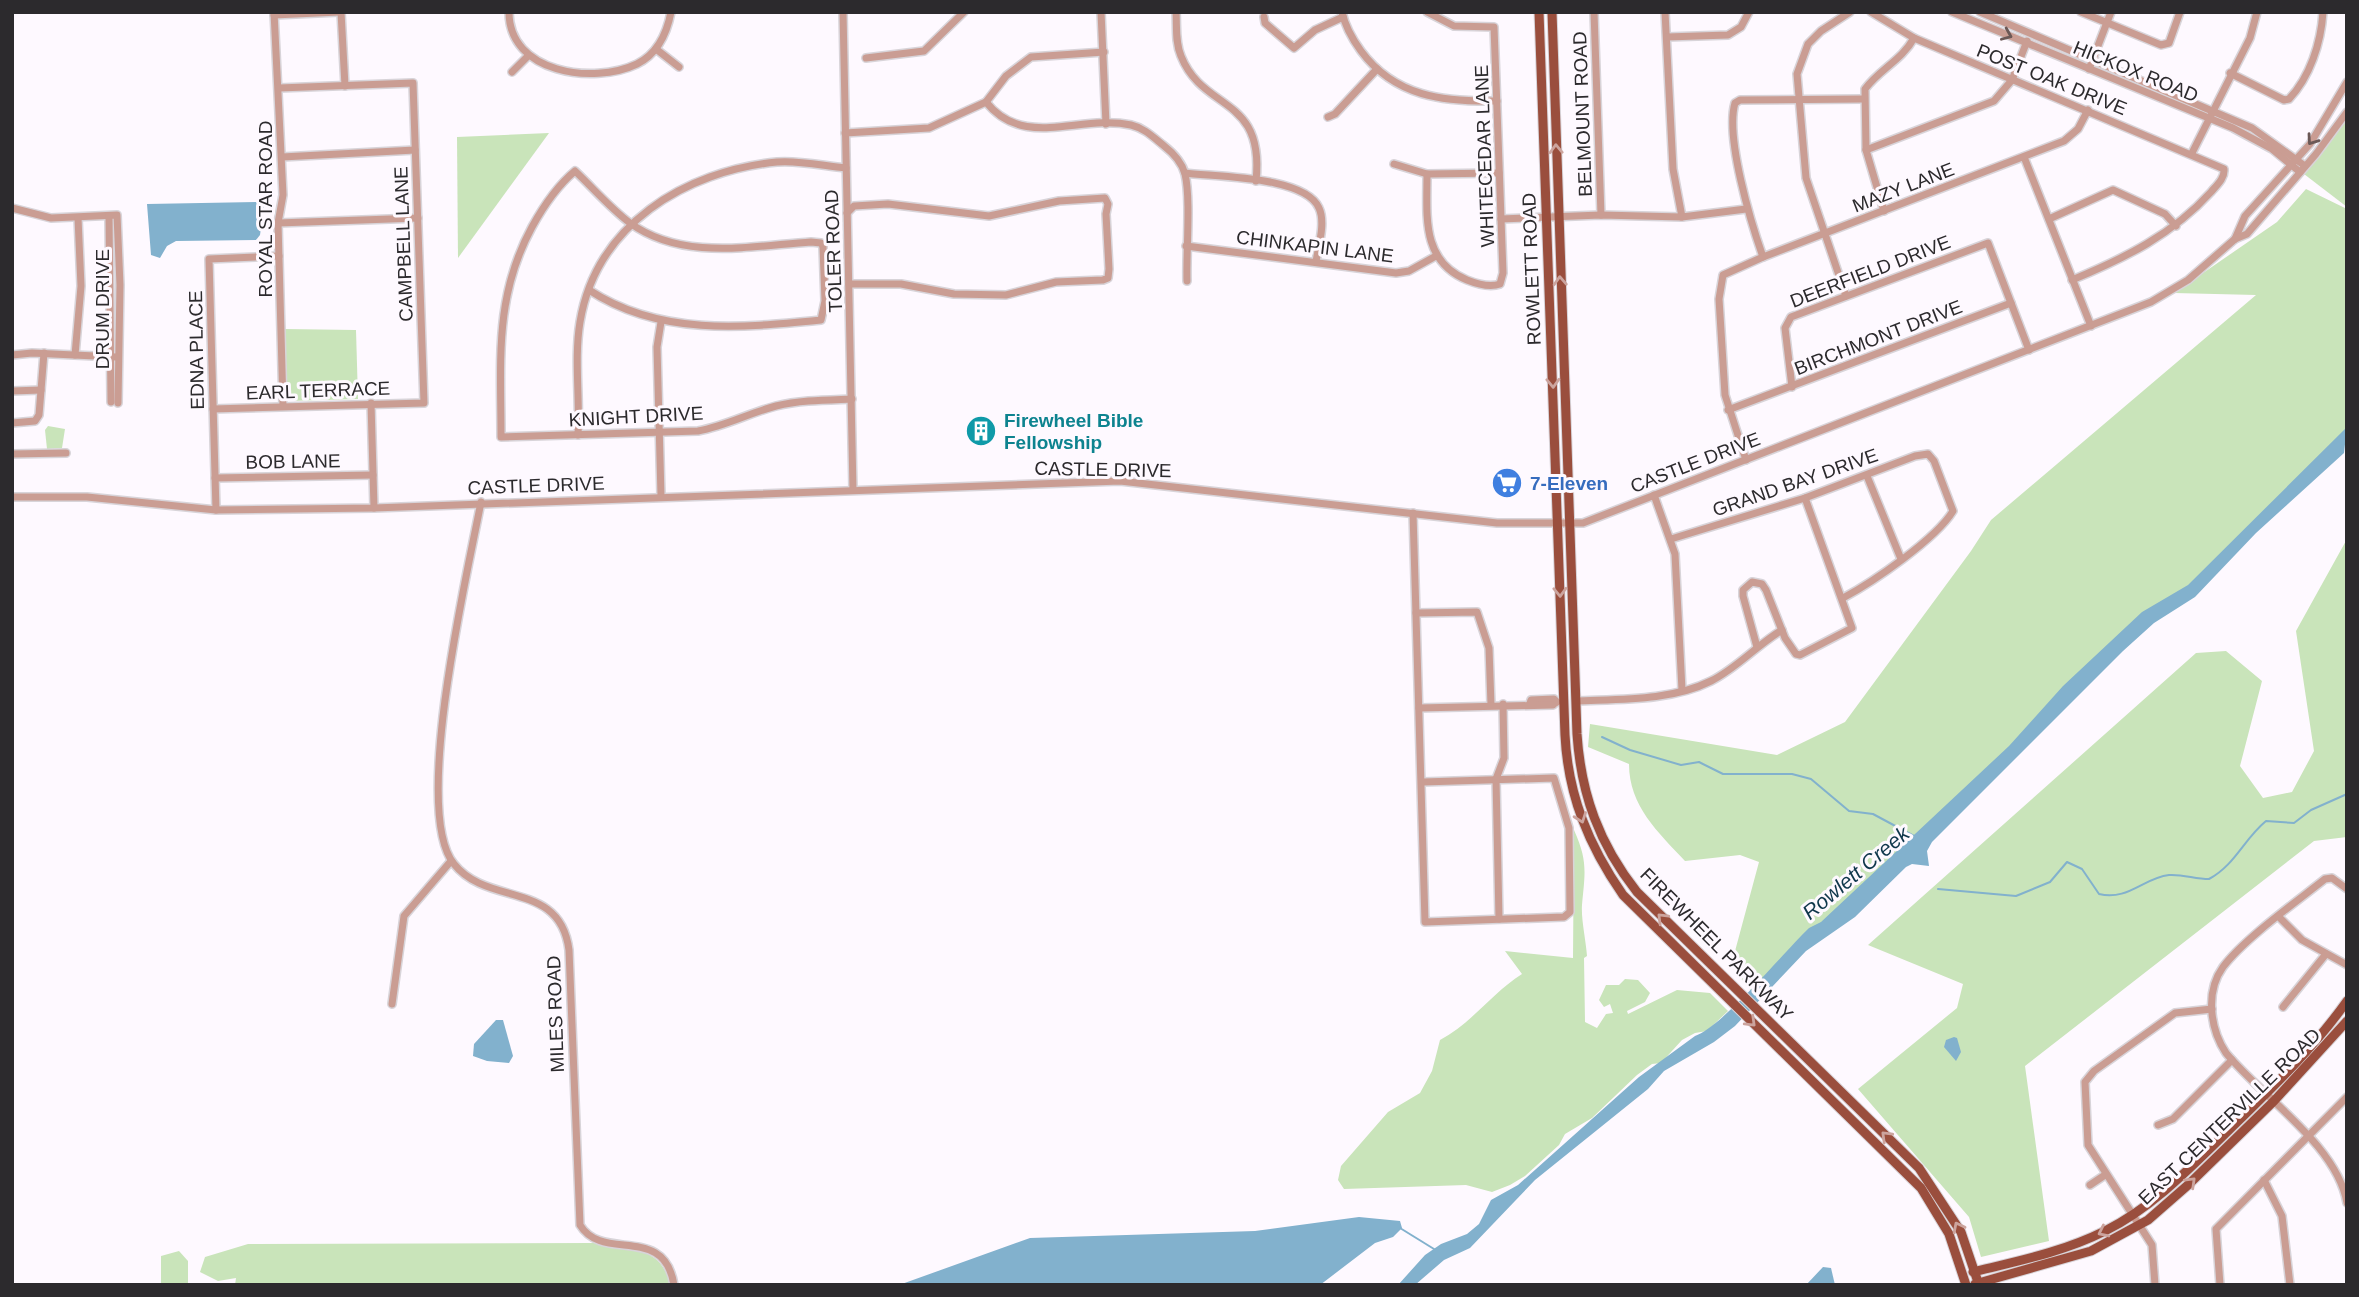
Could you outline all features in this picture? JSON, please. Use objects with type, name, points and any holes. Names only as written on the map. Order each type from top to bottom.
[{"type":"main road","name":"ROWLETT ROAD","points":[[1539,12],[1551,335],[1564,524]]},
{"type":"main road","name":"ROWLETT ROAD","points":[[1552,12],[1564,335],[1564,524]]},
{"type":"main road","points":[[1551,335],[1564,335]]},
{"type":"main road","name":"FIREWHEEL PARKWAY","points":[[1564,524],[1560,702],[1569,778],[1593,848],[1623,895],[1925,1194],[1944,1224],[1965,1280]]},
{"type":"main road","name":"FIREWHEEL PARKWAY","points":[[1564,524],[1583,784],[1603,839],[1637,892],[1919,1168],[1961,1232],[1977,1284]]},
{"type":"main road","points":[[1562,653],[1569,695],[1576,701]]},
{"type":"main road","name":"EAST CENTERVILLE ROAD","points":[[1965,1280],[1975,1272],[2064,1248],[2133,1215],[2169,1188],[2266,1093],[2302,1057],[2347,1002]]},
{"type":"main road","name":"EAST CENTERVILLE ROAD","points":[[1977,1284],[2091,1251],[2140,1225],[2183,1190],[2274,1101],[2347,1021]]},
{"type":"street","points":[[274,13],[340,12],[345,86],[279,88]]},
{"type":"street","points":[[509,12],[517,41],[528,56],[539,64],[558,71],[609,71],[637,64],[656,49],[667,30],[671,12]]},
{"type":"street","name":"TOLER ROAD","points":[[843,12],[853,490]]},
{"type":"street","points":[[866,58],[924,51],[964,12]]},
{"type":"street","points":[[1101,12],[1106,124]]},
{"type":"street","points":[[1177,12],[1178,46],[1185,64],[1198,80],[1240,114],[1251,129],[1257,154],[1256,181]]},
{"type":"street","name":"WHITECEDAR LANE","points":[[1427,12],[1454,26],[1494,27],[1503,273],[1500,284],[1486,286],[1461,278],[1436,256]]},
{"type":"street","name":"BELMOUNT ROAD","points":[[1594,12],[1601,215]]},
{"type":"street","points":[[1665,12],[1673,170],[1682,217]]},
{"type":"street","points":[[1667,37],[1728,35],[1741,27],[1749,12]]},
{"type":"street","points":[[1846,296],[1806,178],[1797,74],[1808,44],[1821,31],[1850,12]]},
{"type":"street","name":"POST OAK DRIVE","points":[[1871,12],[1914,38],[2192,153],[2224,169],[2220,181],[2176,226]]},
{"type":"street","name":"HICKOX ROAD","points":[[1952,12],[2210,118],[2251,137],[2294,162]]},
{"type":"street","name":"HICKOX ROAD","points":[[1980,12],[2213,110],[2270,138],[2302,169]]},
{"type":"street","points":[[2081,12],[2161,45],[2169,43],[2180,12]]},
{"type":"street","points":[[2089,69],[2111,12]]},
{"type":"street","points":[[2192,153],[2250,38],[2258,12]]},
{"type":"street","points":[[2230,73],[2284,100],[2289,99],[2305,77],[2316,50],[2323,12]]},
{"type":"street","name":"ROYAL STAR ROAD","points":[[274,13],[283,195],[278,223],[283,406]]},
{"type":"street","points":[[1264,18],[1265,23],[1294,48],[1315,30],[1342,15],[1359,48],[1377,69],[1395,82],[1422,95],[1455,101],[1497,101]]},
{"type":"street","points":[[1866,150],[1987,105],[2000,96],[2012,80],[2030,34]]},
{"type":"street","points":[[1884,211],[1866,150],[1863,99],[1870,83],[1902,57],[1914,38]]},
{"type":"street","points":[[656,49],[679,67]]},
{"type":"street","points":[[845,133],[923,130],[951,120],[986,102],[1006,76],[1031,57],[1104,52]]},
{"type":"street","points":[[512,72],[528,56]]},
{"type":"street","points":[[1328,117],[1335,114],[1377,69]]},
{"type":"street","points":[[2235,239],[2245,216],[2294,162],[2322,125],[2347,82]]},
{"type":"street","name":"CAMPBELL LANE","points":[[345,86],[413,83],[424,403]]},
{"type":"street","points":[[1763,257],[1746,209],[1740,174],[1735,103],[1740,100],[1863,99]]},
{"type":"street","points":[[986,102],[1003,120],[1020,127],[1132,125],[1148,132],[1172,153],[1185,173],[1187,281]]},
{"type":"street","name":"MAZY LANE","points":[[1728,410],[1722,358],[1720,282],[1727,272],[2024,157],[2071,136],[2088,110]]},
{"type":"street","name":"CASTLE DRIVE","points":[[12,497],[88,497],[216,510],[374,508],[481,502],[1120,481],[1497,523],[1583,523],[2151,302],[2188,280],[2235,239],[2247,234],[2347,112]]},
{"type":"street","points":[[282,156],[415,150]]},
{"type":"street","points":[[2024,157],[2091,326]]},
{"type":"street","points":[[578,435],[579,323],[589,290],[608,251],[631,223],[682,187],[727,170],[779,162],[846,169]]},
{"type":"street","points":[[1394,164],[1427,174],[1499,173]]},
{"type":"street","name":"KNIGHT DRIVE","points":[[631,223],[575,171],[537,218],[516,260],[505,296],[499,341],[501,437],[722,427],[774,407],[796,402],[852,399]]},
{"type":"street","points":[[1185,173],[1256,181],[1296,189],[1318,205],[1322,218],[1316,262]]},
{"type":"street","points":[[1427,174],[1427,228],[1436,256]]},
{"type":"street","points":[[2049,219],[2113,190],[2165,214],[2176,226],[2137,252],[2072,280]]},
{"type":"street","points":[[847,213],[854,206],[888,204],[989,216],[1059,201],[1107,200],[1108,278],[1056,282],[1006,295],[954,294],[901,284],[849,284]]},
{"type":"street","points":[[12,208],[51,218],[78,218],[81,286],[75,355]]},
{"type":"street","points":[[1501,219],[1601,215],[1682,217],[1746,209]]},
{"type":"street","name":"DRUM DRIVE","points":[[78,218],[113,216],[120,285],[114,402]]},
{"type":"street","points":[[278,223],[418,218]]},
{"type":"street","points":[[589,290],[632,314],[661,322],[704,327],[821,320],[825,302],[821,243],[705,249],[661,239],[631,223]]},
{"type":"street","name":"DEERFIELD DRIVE","points":[[1792,387],[1787,360],[1787,321],[1800,313],[1987,243],[2011,303]]},
{"type":"street","name":"CHINKAPIN LANE","points":[[1186,246],[1402,273],[1436,256]]},
{"type":"street","name":"EDNA PLACE","points":[[216,510],[209,259],[279,256]]},
{"type":"street","points":[[2011,303],[2029,350]]},
{"type":"street","name":"BIRCHMONT DRIVE","points":[[1728,410],[2011,303]]},
{"type":"street","points":[[661,322],[657,346],[662,496]]},
{"type":"street","points":[[12,355],[44,353],[115,357]]},
{"type":"street","points":[[12,423],[35,421],[39,415],[44,353]]},
{"type":"street","points":[[12,391],[41,390]]},
{"type":"street","points":[[371,403],[374,508]]},
{"type":"street","name":"EARL TERRACE","points":[[213,409],[424,403]]},
{"type":"street","points":[[1728,410],[1746,460]]},
{"type":"street","points":[[12,454],[66,453]]},
{"type":"street","name":"GRAND BAY DRIVE","points":[[1671,539],[1805,498],[1915,456],[1928,454],[1934,461],[1953,511],[1935,531],[1901,559]]},
{"type":"street","name":"BOB LANE","points":[[215,478],[373,475]]},
{"type":"street","points":[[1843,598],[1901,559],[1867,476]]},
{"type":"street","points":[[1654,495],[1671,539],[1677,569],[1682,690]]},
{"type":"street","points":[[1757,647],[1743,596],[1743,590],[1752,582],[1762,584],[1766,590],[1782,630],[1796,654],[1800,655],[1852,628],[1805,498]]},
{"type":"street","points":[[392,1004],[404,916],[451,861],[443,832],[439,740],[481,502]]},
{"type":"street","points":[[1413,513],[1423,782],[1425,922],[1564,917],[1570,912],[1569,828],[1555,778],[1423,782]]},
{"type":"street","points":[[1416,613],[1477,612],[1489,648],[1491,705]]},
{"type":"street","points":[[1576,701],[1645,697],[1711,681],[1782,630]]},
{"type":"street","points":[[1419,708],[1529,702],[1553,705],[1560,702]]},
{"type":"street","points":[[1499,919],[1496,779],[1504,758],[1503,704]]},
{"type":"street","name":"MILES ROAD","points":[[451,861],[460,871],[476,881],[543,905],[563,925],[569,950],[580,1224],[597,1240],[650,1249],[664,1261],[674,1285]]},
{"type":"street","points":[[2347,889],[2327,878],[2279,916],[2224,967],[2216,982],[2211,1009],[2217,1039],[2232,1060],[2307,1137],[2345,1186],[2347,1203]]},
{"type":"street","points":[[2279,916],[2302,940],[2347,965]]},
{"type":"street","points":[[2283,1007],[2326,954]]},
{"type":"street","points":[[2155,1285],[2152,1245],[2092,1154],[2085,1134],[2085,1082],[2094,1071],[2166,1018],[2182,1010],[2211,1009]]},
{"type":"street","points":[[2158,1125],[2172,1119],[2232,1060]]},
{"type":"street","points":[[2220,1285],[2216,1228],[2347,1097]]},
{"type":"street","points":[[2090,1185],[2105,1175]]},
{"type":"street","points":[[2264,1180],[2282,1216],[2290,1285]]},
{"type":"green space","points":[[2347,116],[2347,207],[2304,174]]},
{"type":"green space","points":[[549,133],[458,258],[457,137]]},
{"type":"green space","points":[[2306,189],[2347,209],[2347,436],[2282,508],[2141,625],[2032,736],[1752,992],[1731,966],[1759,862],[1740,855],[1685,861],[1655,829],[1640,806],[1630,779],[1629,764],[1588,747],[1590,724],[1777,755],[1845,722],[1991,520],[2256,295],[2174,293],[2277,222]]},
{"type":"green space","points":[[284,329],[356,330],[358,399],[288,401]]},
{"type":"green space","points":[[48,426],[65,429],[62,448],[47,449],[45,430]]},
{"type":"green space","points":[[2347,539],[2347,837],[2314,841],[2025,1066],[2049,1241],[1981,1257],[1969,1217],[1858,1089],[1957,1008],[1963,984],[1868,945],[2196,653],[2226,651],[2262,681],[2240,766],[2263,798],[2292,792],[2314,751],[2296,631]]},
{"type":"green space","points":[[1574,830],[1582,850],[1584,867],[1582,911],[1587,956],[1584,958],[1585,1022],[1597,1028],[1606,1014],[1613,1013],[1610,1004],[1604,1007],[1599,1000],[1606,985],[1619,985],[1625,979],[1638,980],[1650,993],[1645,1002],[1627,1011],[1628,1014],[1677,990],[1710,993],[1728,1011],[1707,1031],[1695,1033],[1682,1040],[1661,1063],[1652,1064],[1637,1075],[1592,1118],[1565,1134],[1559,1145],[1525,1176],[1510,1185],[1492,1192],[1466,1185],[1344,1189],[1338,1180],[1341,1166],[1388,1112],[1420,1093],[1432,1071],[1440,1040],[1462,1025],[1522,974],[1505,951],[1573,958]]},
{"type":"green space","points":[[594,1243],[630,1248],[651,1256],[666,1272],[670,1285],[235,1285],[236,1278],[218,1281],[200,1272],[205,1257],[248,1244]]},
{"type":"green space","points":[[179,1251],[188,1261],[188,1285],[161,1285],[161,1256]]},
{"type":"water","points":[[261,202],[264,207],[260,235],[256,240],[176,241],[167,246],[160,258],[151,255],[147,204]]},
{"type":"water","points":[[2347,427],[2344,453],[2256,533],[2195,597],[2154,623],[2123,651],[1932,842],[1927,851],[1929,866],[1912,864],[1906,867],[1855,917],[1806,951],[1735,1026],[1714,1042],[1664,1071],[1648,1089],[1535,1180],[1470,1248],[1444,1260],[1415,1285],[1398,1285],[1425,1255],[1441,1244],[1467,1234],[1479,1224],[1491,1200],[1518,1185],[1639,1077],[1721,1019],[1809,928],[1821,922],[2009,746],[2063,686],[2142,612],[2188,585]]},
{"type":"water","points":[[496,1020],[503,1020],[513,1056],[509,1063],[487,1061],[473,1056],[474,1044]]},
{"type":"water","points":[[1957,1038],[1961,1052],[1956,1061],[1944,1047],[1946,1040]]},
{"type":"water","points":[[1359,1217],[1400,1221],[1402,1228],[1393,1237],[1375,1243],[1320,1285],[899,1285],[1030,1238],[1255,1231]]},
{"type":"water","points":[[1823,1267],[1831,1268],[1835,1285],[1806,1285]]},
{"type":"waterway","name":"Rowlett Creek","points":[[1602,737],[1630,750],[1681,765],[1699,762],[1723,774],[1792,774],[1811,779],[1849,811],[1873,814],[1914,836]]},
{"type":"waterway","points":[[1938,889],[2016,896],[2050,882],[2067,862],[2082,869],[2099,894],[2127,892],[2151,880],[2169,875],[2209,879],[2226,867],[2266,821],[2294,823],[2311,810],[2347,794]]},
{"type":"waterway","points":[[1400,1228],[1434,1249]]},
{"type":"place","name":"Firewheel Bible Fellowship","points":[[981,431]]},
{"type":"place","name":"7-Eleven","points":[[1507,483]]}]
